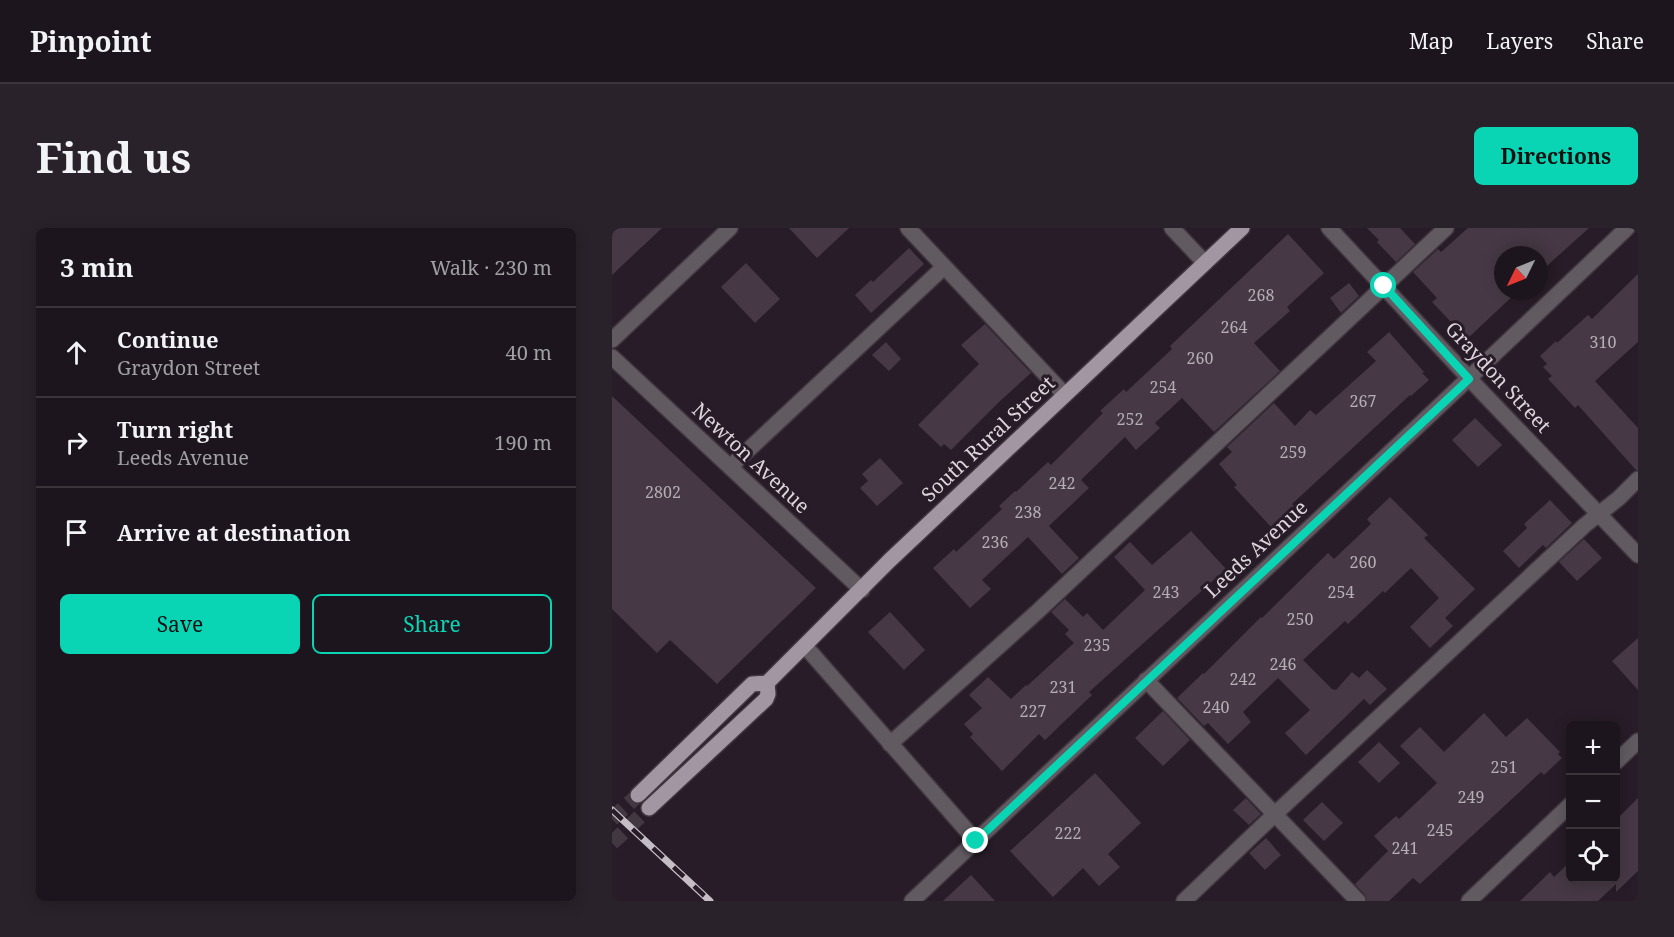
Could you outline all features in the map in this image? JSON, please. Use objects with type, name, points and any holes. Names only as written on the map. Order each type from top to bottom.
[{"type":"main road","name":"South Rural Street","points":[[638,795],[752,684],[767,683],[889,561],[1242,228]]},
{"type":"main road","name":"South Rural Street","points":[[649,808],[766,699],[767,683]]},
{"type":"street","points":[[612,340],[730,228]]},
{"type":"street","points":[[908,228],[1065,395]]},
{"type":"street","points":[[1172,228],[1205,263]]},
{"type":"street","name":"Graydon Street","points":[[1329,228],[1469,379],[1638,555]]},
{"type":"street","points":[[890,744],[1037,612],[1446,228]]},
{"type":"street","name":"Leeds Avenue","points":[[912,901],[1627,228]]},
{"type":"street","points":[[730,467],[944,267]]},
{"type":"street","name":"Newton Avenue","points":[[612,357],[862,590]]},
{"type":"street","points":[[1184,901],[1275,813],[1638,479]]},
{"type":"street","points":[[805,646],[976,841]]},
{"type":"street","points":[[1146,681],[1358,901]]},
{"type":"street","points":[[1620,758],[1638,741]]},
{"type":"street","points":[[1468,901],[1566,809]]},
{"type":"building","points":[[612,228],[662,228],[612,275]]},
{"type":"building","points":[[789,228],[849,228],[817,258]]},
{"type":"building","points":[[1367,228],[1400,228],[1415,244],[1396,262]]},
{"type":"building","points":[[1468,228],[1589,228],[1548,265],[1548,246],[1494,246],[1494,300],[1508,300],[1467,339],[1432,302],[1437,298],[1413,272],[1438,249],[1441,252]]},
{"type":"building","points":[[1288,234],[1324,273],[1287,307],[1290,311],[1254,343],[1280,371],[1214,432],[1182,398],[1155,423],[1160,428],[1136,450],[1125,437],[1081,480],[1089,488],[1049,526],[1079,558],[1062,574],[1028,537],[982,580],[991,589],[970,608],[933,568],[954,549],[956,552],[1002,509],[999,506],[1048,462],[1051,465],[1103,413],[1100,411],[1124,389],[1126,392],[1172,349],[1170,346]]},
{"type":"building","points":[[909,248],[924,264],[871,313],[855,295],[871,280],[873,282]]},
{"type":"building","points":[[746,263],[780,299],[755,323],[721,287]]},
{"type":"building","points":[[1638,274],[1638,342],[1595,381],[1638,428],[1638,470],[1636,470],[1578,405],[1575,408],[1548,379],[1552,376],[1543,367],[1547,364],[1540,356],[1588,315],[1592,319]]},
{"type":"building","points":[[1349,283],[1359,296],[1341,313],[1330,298]]},
{"type":"building","points":[[985,324],[1031,373],[951,450],[944,444],[941,447],[918,425],[979,364],[961,345]]},
{"type":"building","points":[[1389,332],[1429,380],[1292,504],[1294,506],[1271,527],[1234,487],[1237,485],[1219,464],[1232,452],[1227,447],[1274,403],[1295,426],[1310,410],[1316,415],[1376,361],[1367,352]]},
{"type":"building","points":[[886,342],[901,359],[889,371],[872,355]]},
{"type":"building","points":[[612,396],[816,588],[717,684],[670,640],[657,653],[612,609]]},
{"type":"building","points":[[1475,418],[1502,445],[1478,467],[1452,440]]},
{"type":"building","points":[[880,458],[903,483],[877,506],[860,488],[868,481],[862,474]]},
{"type":"building","points":[[1390,497],[1428,535],[1424,538],[1475,589],[1445,618],[1453,626],[1430,648],[1410,627],[1439,598],[1411,568],[1348,624],[1345,621],[1303,660],[1333,690],[1336,690],[1352,672],[1359,678],[1367,670],[1387,689],[1370,705],[1364,699],[1306,755],[1285,733],[1310,710],[1278,678],[1243,712],[1251,722],[1228,744],[1208,723],[1204,726],[1177,698],[1328,553],[1334,559],[1371,524],[1367,519]]},
{"type":"building","points":[[1550,500],[1572,523],[1546,548],[1543,545],[1519,568],[1503,551],[1527,528],[1524,524]]},
{"type":"building","points":[[1191,531],[1226,569],[1089,692],[1092,695],[1045,740],[1039,734],[1002,771],[970,737],[973,734],[964,724],[982,708],[969,695],[988,677],[1011,699],[1074,643],[1065,634],[1069,630],[1051,612],[1065,599],[1083,617],[1087,613],[1103,630],[1145,590],[1114,557],[1130,542],[1152,565]]},
{"type":"building","points":[[1584,539],[1602,558],[1577,581],[1559,562]]},
{"type":"building","points":[[890,612],[925,650],[904,670],[868,632]]},
{"type":"building","points":[[1638,638],[1638,690],[1612,661]]},
{"type":"building","points":[[1163,711],[1190,740],[1163,766],[1135,738]]},
{"type":"building","points":[[1484,713],[1506,737],[1527,718],[1560,752],[1558,754],[1562,758],[1544,775],[1541,772],[1420,884],[1413,878],[1389,901],[1367,901],[1365,895],[1355,884],[1388,851],[1374,836],[1396,816],[1399,819],[1437,783],[1400,746],[1420,727],[1444,752]]},
{"type":"building","points":[[1379,742],[1400,763],[1379,783],[1358,762]]},
{"type":"building","points":[[1095,773],[1141,823],[1108,854],[1120,867],[1099,886],[1083,868],[1053,897],[1010,851]]},
{"type":"building","points":[[1246,798],[1261,814],[1249,825],[1233,810]]},
{"type":"building","points":[[1638,798],[1638,871],[1616,892],[1616,884],[1598,901],[1520,901],[1550,872],[1554,877],[1566,866],[1566,883],[1620,883],[1620,816]]},
{"type":"building","points":[[1322,802],[1343,823],[1324,841],[1303,820]]},
{"type":"building","points":[[1266,838],[1281,855],[1265,870],[1249,853]]},
{"type":"building","points":[[971,875],[995,901],[943,901]]},
{"type":"tunnel","points":[[612,819],[638,795]]},
{"type":"tunnel","points":[[612,843],[649,808]]},
{"type":"railway","points":[[612,810],[710,901]]},
{"type":"route","points":[[976,841],[1469,379],[1384,286]]}]
